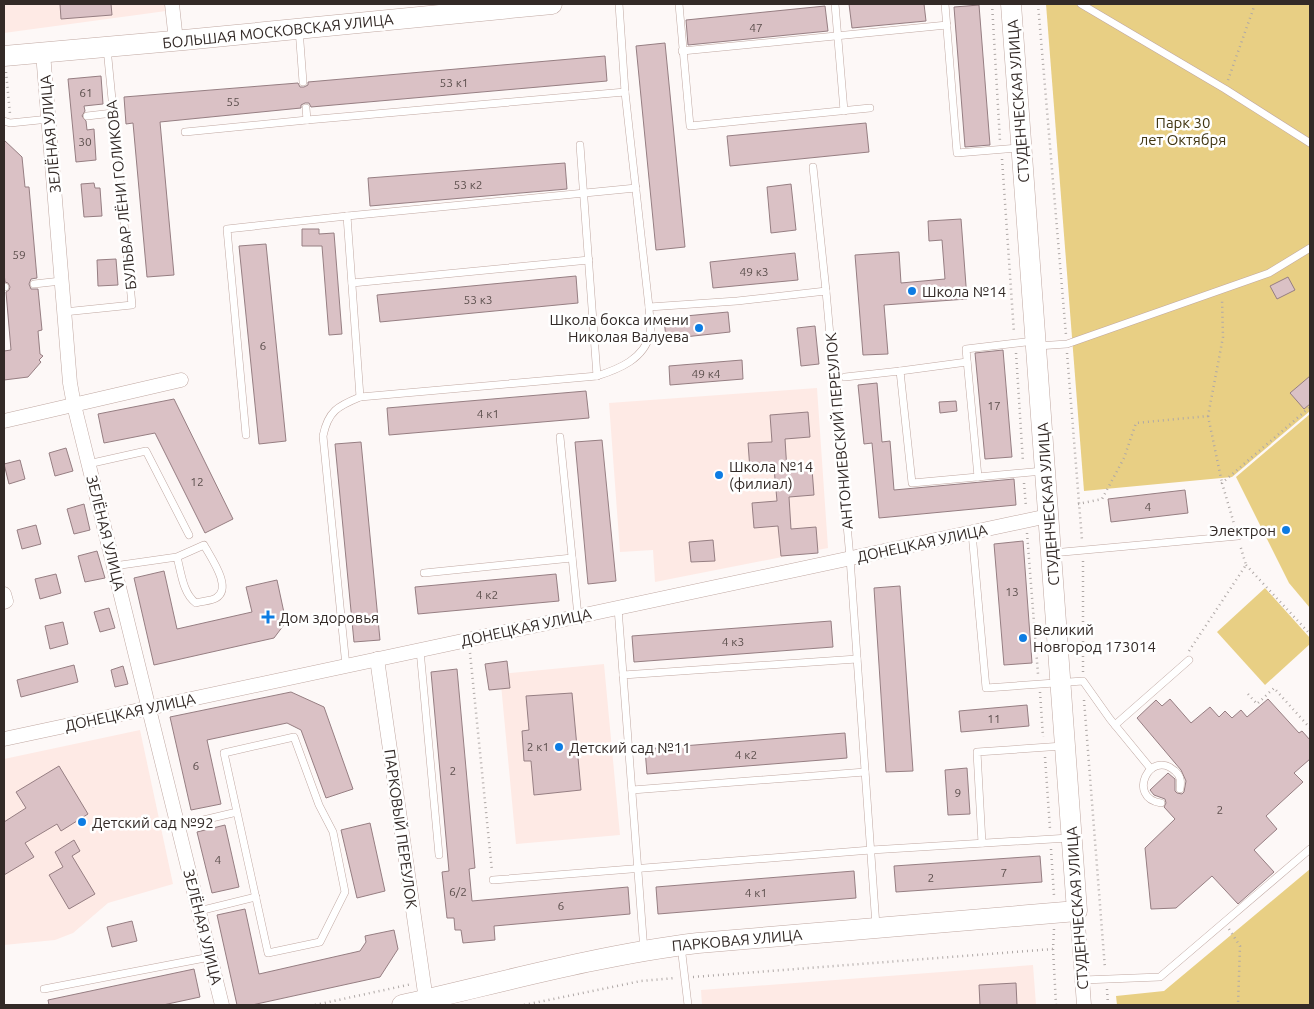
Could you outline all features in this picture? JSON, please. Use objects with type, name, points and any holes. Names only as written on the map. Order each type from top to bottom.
[{"type":"street","points":[[172,4],[176,41]]},
{"type":"street","name":"БОЛЬШАЯ МОСКОВСКАЯ УЛИЦА","points":[[4,56],[107,48],[552,4]]},
{"type":"street","name":"СТУДЕНЧЕСКАЯ УЛИЦА","points":[[1011,4],[1084,1005]]},
{"type":"street","name":"ЗЕЛЁНАЯ УЛИЦА","points":[[44,53],[70,383],[74,405],[222,1005]]},
{"type":"street","points":[[4,421],[181,380]]},
{"type":"street","name":"ДОНЕЦКАЯ УЛИЦА","points":[[4,739],[1048,516]]},
{"type":"street","points":[[4,594],[6,601],[4,602]]},
{"type":"street","name":"ПАРКОВЫЙ ПЕРЕУЛОК","points":[[377,659],[426,1002]]},
{"type":"street","name":"ПАРКОВАЯ УЛИЦА","points":[[402,1005],[426,1002],[644,951],[681,945],[1077,912]]},
{"type":"lane","points":[[346,666],[323,436],[326,422],[332,413],[344,404],[360,397],[597,376],[626,365],[644,347],[650,332],[649,307],[625,92],[619,4]]},
{"type":"lane","points":[[679,4],[690,126],[870,108]]},
{"type":"lane","points":[[835,4],[844,111]]},
{"type":"lane","points":[[945,4],[957,153],[1022,148]]},
{"type":"lane","points":[[1080,4],[1225,89],[1310,143]]},
{"type":"lane","points":[[682,51],[947,25]]},
{"type":"lane","points":[[299,29],[303,82]]},
{"type":"lane","name":"БУЛЬВАР ЛЁНИ ГОЛИКОВА","points":[[64,312],[132,305],[107,48]]},
{"type":"lane","points":[[185,132],[625,92]]},
{"type":"lane","points":[[306,108],[307,120]]},
{"type":"lane","points":[[87,116],[113,113]]},
{"type":"lane","points":[[7,122],[49,119]]},
{"type":"lane","points":[[580,145],[597,376]]},
{"type":"lane","name":"АНТОНИЕВСКИЙ ПЕРЕУЛОК","points":[[813,167],[850,558],[877,928]]},
{"type":"lane","points":[[246,435],[226,229],[636,188]]},
{"type":"lane","points":[[347,216],[360,397]]},
{"type":"lane","points":[[978,476],[966,349],[1015,343],[1066,344],[1269,273],[1310,248]]},
{"type":"lane","points":[[352,283],[589,260]]},
{"type":"lane","points":[[34,284],[62,281]]},
{"type":"lane","points":[[649,307],[737,301],[826,291]]},
{"type":"lane","points":[[845,377],[967,362]]},
{"type":"lane","points":[[900,371],[912,483],[1045,471]]},
{"type":"lane","points":[[560,437],[578,616]]},
{"type":"lane","points":[[88,464],[146,451],[189,535]]},
{"type":"lane","points":[[972,533],[986,688],[1083,681],[1115,726],[1151,768]]},
{"type":"lane","points":[[1052,553],[1238,536]]},
{"type":"lane","points":[[114,566],[176,557],[204,545],[223,581],[223,590],[220,595],[215,599],[196,603],[191,599],[187,594],[176,557]]},
{"type":"lane","points":[[424,573],[572,558]]},
{"type":"lane","points":[[618,608],[644,951]]},
{"type":"lane","points":[[420,650],[439,856]]},
{"type":"lane","points":[[623,675],[857,659]]},
{"type":"lane","points":[[1115,726],[1189,660]]},
{"type":"lane","points":[[294,737],[319,805],[333,832],[345,892],[320,942],[268,953],[236,812],[224,753],[294,737]]},
{"type":"lane","points":[[982,843],[977,752],[1066,746]]},
{"type":"lane","points":[[1161,803],[1154,802],[1146,796],[1143,786],[1144,776],[1151,768],[1160,765],[1170,767],[1178,773],[1181,782],[1180,789]]},
{"type":"lane","points":[[632,790],[865,772]]},
{"type":"lane","points":[[178,826],[236,812]]},
{"type":"lane","points":[[493,880],[871,850],[1072,838]]},
{"type":"lane","points":[[1082,980],[1160,977],[1310,848]]},
{"type":"lane","points":[[199,911],[256,897]]},
{"type":"lane","points":[[681,945],[688,1005]]},
{"type":"lane","points":[[44,989],[210,957]]},
{"type":"path","points":[[992,4],[1050,839],[1056,1005]]},
{"type":"path","points":[[1038,4],[1078,504],[1084,551],[1083,681],[1108,1005]]},
{"type":"path","points":[[1225,89],[1255,4]]},
{"type":"path","points":[[4,56],[7,122]]},
{"type":"path","points":[[1222,289],[1223,337],[1208,416],[1222,483]]},
{"type":"path","points":[[1078,504],[1102,499],[1124,458],[1136,423],[1208,416]]},
{"type":"path","points":[[1246,565],[1310,634]]},
{"type":"path","points":[[469,640],[493,880]]},
{"type":"path","points":[[1248,694],[1257,704],[1274,688],[1310,728]]},
{"type":"path","points":[[1224,922],[1240,946],[1238,1005]]},
{"type":"path","points":[[524,1005],[641,981],[1053,949]]},
{"type":"shaded area","points":[[4,4],[165,4],[166,11],[4,33]]},
{"type":"shaded area","name":"Школа №14 (филиал)","points":[[817,388],[828,548],[655,582],[653,550],[620,552],[609,403]]},
{"type":"shaded area","name":"Детский сад №11","points":[[604,664],[620,835],[516,844],[500,674]]},
{"type":"shaded area","name":"Детский сад №92","points":[[140,730],[173,884],[108,903],[73,933],[55,940],[4,945],[4,759]]},
{"type":"shaded area","points":[[1033,965],[1036,1005],[702,1005],[701,990]]},
{"type":"green space","name":"Парк 30 лет Октября","points":[[1046,4],[1310,4],[1310,411],[1232,477],[1084,491]]},
{"type":"green space","name":"Электрон","points":[[1310,414],[1310,608],[1289,583],[1236,477]]},
{"type":"green space","points":[[1265,588],[1310,638],[1310,644],[1265,685],[1217,632]]},
{"type":"green space","points":[[1310,869],[1310,1005],[1117,1005],[1116,996],[1164,991]]},
{"type":"building","points":[[60,4],[111,4],[112,15],[61,19]]},
{"type":"building","points":[[849,4],[924,4],[926,21],[852,28]]},
{"type":"building","points":[[979,5],[990,145],[965,147],[954,7]]},
{"type":"building","points":[[825,6],[828,31],[688,45],[686,20]]},
{"type":"building","points":[[665,43],[685,247],[656,250],[636,46]]},
{"type":"building","points":[[605,56],[607,81],[311,107],[309,103],[305,103],[301,105],[301,108],[160,122],[174,275],[147,277],[133,123],[126,124],[124,97],[298,83],[300,87],[304,87],[308,85],[308,82]]},
{"type":"building","points":[[101,76],[103,104],[84,106],[85,111],[82,116],[86,121],[87,130],[94,129],[96,160],[76,162],[68,79]]},
{"type":"building","points":[[866,123],[869,152],[730,166],[727,136]]},
{"type":"building","points":[[4,140],[22,157],[25,187],[29,187],[37,278],[31,279],[29,284],[31,289],[38,289],[42,330],[38,331],[40,354],[43,356],[39,360],[41,362],[28,377],[4,380],[4,351],[11,350],[6,292],[10,287],[5,282],[4,273]]},
{"type":"building","points":[[565,163],[567,189],[370,206],[368,178]]},
{"type":"building","points":[[94,183],[95,188],[100,188],[102,216],[84,217],[81,184]]},
{"type":"building","points":[[791,184],[796,230],[771,233],[767,187]]},
{"type":"building","name":"Школа №14","points":[[961,219],[967,299],[884,305],[888,354],[863,355],[855,255],[899,252],[901,283],[945,279],[942,240],[929,241],[928,221]]},
{"type":"building","points":[[302,229],[319,229],[319,234],[334,233],[342,334],[329,335],[322,246],[302,246]]},
{"type":"building","points":[[266,244],[286,441],[259,444],[239,246]]},
{"type":"building","points":[[795,253],[798,280],[713,288],[710,262]]},
{"type":"building","points":[[116,259],[118,285],[98,286],[97,260]]},
{"type":"building","points":[[576,276],[578,303],[380,322],[377,295]]},
{"type":"building","points":[[1288,277],[1295,290],[1277,299],[1270,286]]},
{"type":"building","name":"Школа бокса имени Николая Валуева","points":[[728,312],[730,332],[666,339],[664,318]]},
{"type":"building","points":[[815,326],[819,364],[801,366],[797,328]]},
{"type":"building","points":[[1003,350],[1012,457],[985,459],[975,353]]},
{"type":"building","points":[[742,360],[743,379],[670,385],[669,366]]},
{"type":"building","points":[[1310,376],[1310,404],[1304,409],[1290,393]]},
{"type":"building","points":[[877,383],[882,442],[890,441],[894,490],[1014,479],[1016,505],[879,518],[872,443],[864,444],[858,385]]},
{"type":"building","points":[[586,391],[589,418],[389,435],[387,408]]},
{"type":"building","points":[[174,399],[233,519],[205,533],[155,433],[104,443],[98,414]]},
{"type":"building","points":[[956,401],[957,411],[940,413],[939,402]]},
{"type":"building","points":[[808,412],[810,437],[785,439],[787,471],[812,469],[814,495],[789,497],[791,529],[816,527],[818,553],[781,556],[778,526],[754,528],[752,503],[777,501],[774,468],[750,470],[748,443],[772,442],[770,415]]},
{"type":"building","points":[[602,440],[616,581],[588,584],[575,442]]},
{"type":"building","points":[[361,442],[380,640],[354,642],[335,444]]},
{"type":"building","points":[[66,448],[73,471],[55,476],[49,453]]},
{"type":"building","points":[[20,460],[25,479],[9,484],[4,464]]},
{"type":"building","points":[[1185,490],[1188,513],[1111,522],[1108,499]]},
{"type":"building","points":[[84,504],[90,530],[74,534],[67,509]]},
{"type":"building","points":[[36,525],[41,544],[22,549],[17,530]]},
{"type":"building","points":[[713,540],[715,561],[691,562],[689,542]]},
{"type":"building","points":[[1023,541],[1032,663],[1004,665],[994,544]]},
{"type":"building","points":[[97,551],[105,578],[85,582],[78,556]]},
{"type":"building","points":[[164,571],[177,629],[252,612],[246,587],[277,580],[286,622],[274,638],[154,665],[134,578]]},
{"type":"building","points":[[56,574],[61,593],[40,599],[35,579]]},
{"type":"building","points":[[556,574],[559,601],[418,614],[415,587]]},
{"type":"building","points":[[900,586],[913,771],[886,772],[874,588]]},
{"type":"building","points":[[109,608],[115,628],[100,632],[94,612]]},
{"type":"building","points":[[831,621],[833,647],[634,662],[632,636]]},
{"type":"building","points":[[63,622],[68,644],[50,649],[45,626]]},
{"type":"building","points":[[507,661],[510,688],[489,690],[485,664]]},
{"type":"building","points":[[74,665],[78,682],[21,697],[17,680]]},
{"type":"building","points":[[123,666],[128,684],[115,687],[111,670]]},
{"type":"building","points":[[457,669],[475,868],[469,869],[472,901],[628,887],[630,914],[494,926],[495,940],[463,943],[461,930],[455,930],[454,918],[447,918],[442,872],[449,871],[431,672]]},
{"type":"building","points":[[291,692],[324,707],[353,789],[326,798],[301,730],[287,723],[207,740],[221,804],[191,810],[170,717]]},
{"type":"building","points":[[572,693],[581,790],[534,795],[531,761],[524,761],[522,731],[529,730],[526,696]]},
{"type":"building","points":[[1170,699],[1191,723],[1210,707],[1219,717],[1225,711],[1232,718],[1241,710],[1247,717],[1268,699],[1299,733],[1302,731],[1310,740],[1310,759],[1294,773],[1303,782],[1266,816],[1277,829],[1254,850],[1274,872],[1238,904],[1212,876],[1176,908],[1151,909],[1145,848],[1175,819],[1164,807],[1165,799],[1154,795],[1150,790],[1168,773],[1175,779],[1175,791],[1177,793],[1182,794],[1184,792],[1186,781],[1181,770],[1137,718],[1156,700],[1162,706]]},
{"type":"building","points":[[1027,705],[1029,726],[961,732],[959,711]]},
{"type":"building","points":[[845,733],[847,758],[647,774],[645,749]]},
{"type":"building","points":[[59,766],[88,814],[61,831],[57,824],[25,843],[34,857],[4,875],[4,822],[26,808],[16,792]]},
{"type":"building","points":[[967,768],[970,814],[948,815],[945,770]]},
{"type":"building","points":[[370,823],[385,891],[357,898],[341,830]]},
{"type":"building","points":[[225,825],[239,887],[212,893],[197,832]]},
{"type":"building","points":[[74,840],[80,851],[72,856],[95,894],[69,909],[49,875],[63,867],[55,852]]},
{"type":"building","points":[[1040,856],[1042,882],[896,892],[894,866]]},
{"type":"building","points":[[854,871],[856,898],[658,914],[656,887]]},
{"type":"building","points":[[245,909],[259,974],[360,951],[366,942],[365,936],[394,930],[398,949],[380,977],[252,1005],[237,1005],[217,915]]},
{"type":"building","points":[[132,921],[137,941],[112,947],[107,927]]},
{"type":"building","points":[[194,969],[200,997],[163,1005],[49,1005],[48,1000]]},
{"type":"building","points":[[1016,983],[1017,1005],[980,1005],[979,985]]},
{"type":"place","name":"Школа №14","points":[[912,291]]},
{"type":"place","name":"Школа бокса имени Николая Валуева","points":[[699,328]]},
{"type":"place","name":"Школа №14 (филиал)","points":[[719,475]]},
{"type":"place","name":"Электрон","points":[[1286,530]]},
{"type":"place","name":"Дом здоровья","points":[[268,617]]},
{"type":"place","name":"Великий Новгород 173014","points":[[1023,638]]},
{"type":"place","name":"Детский сад №11","points":[[559,747]]},
{"type":"place","name":"Детский сад №92","points":[[82,822]]}]
